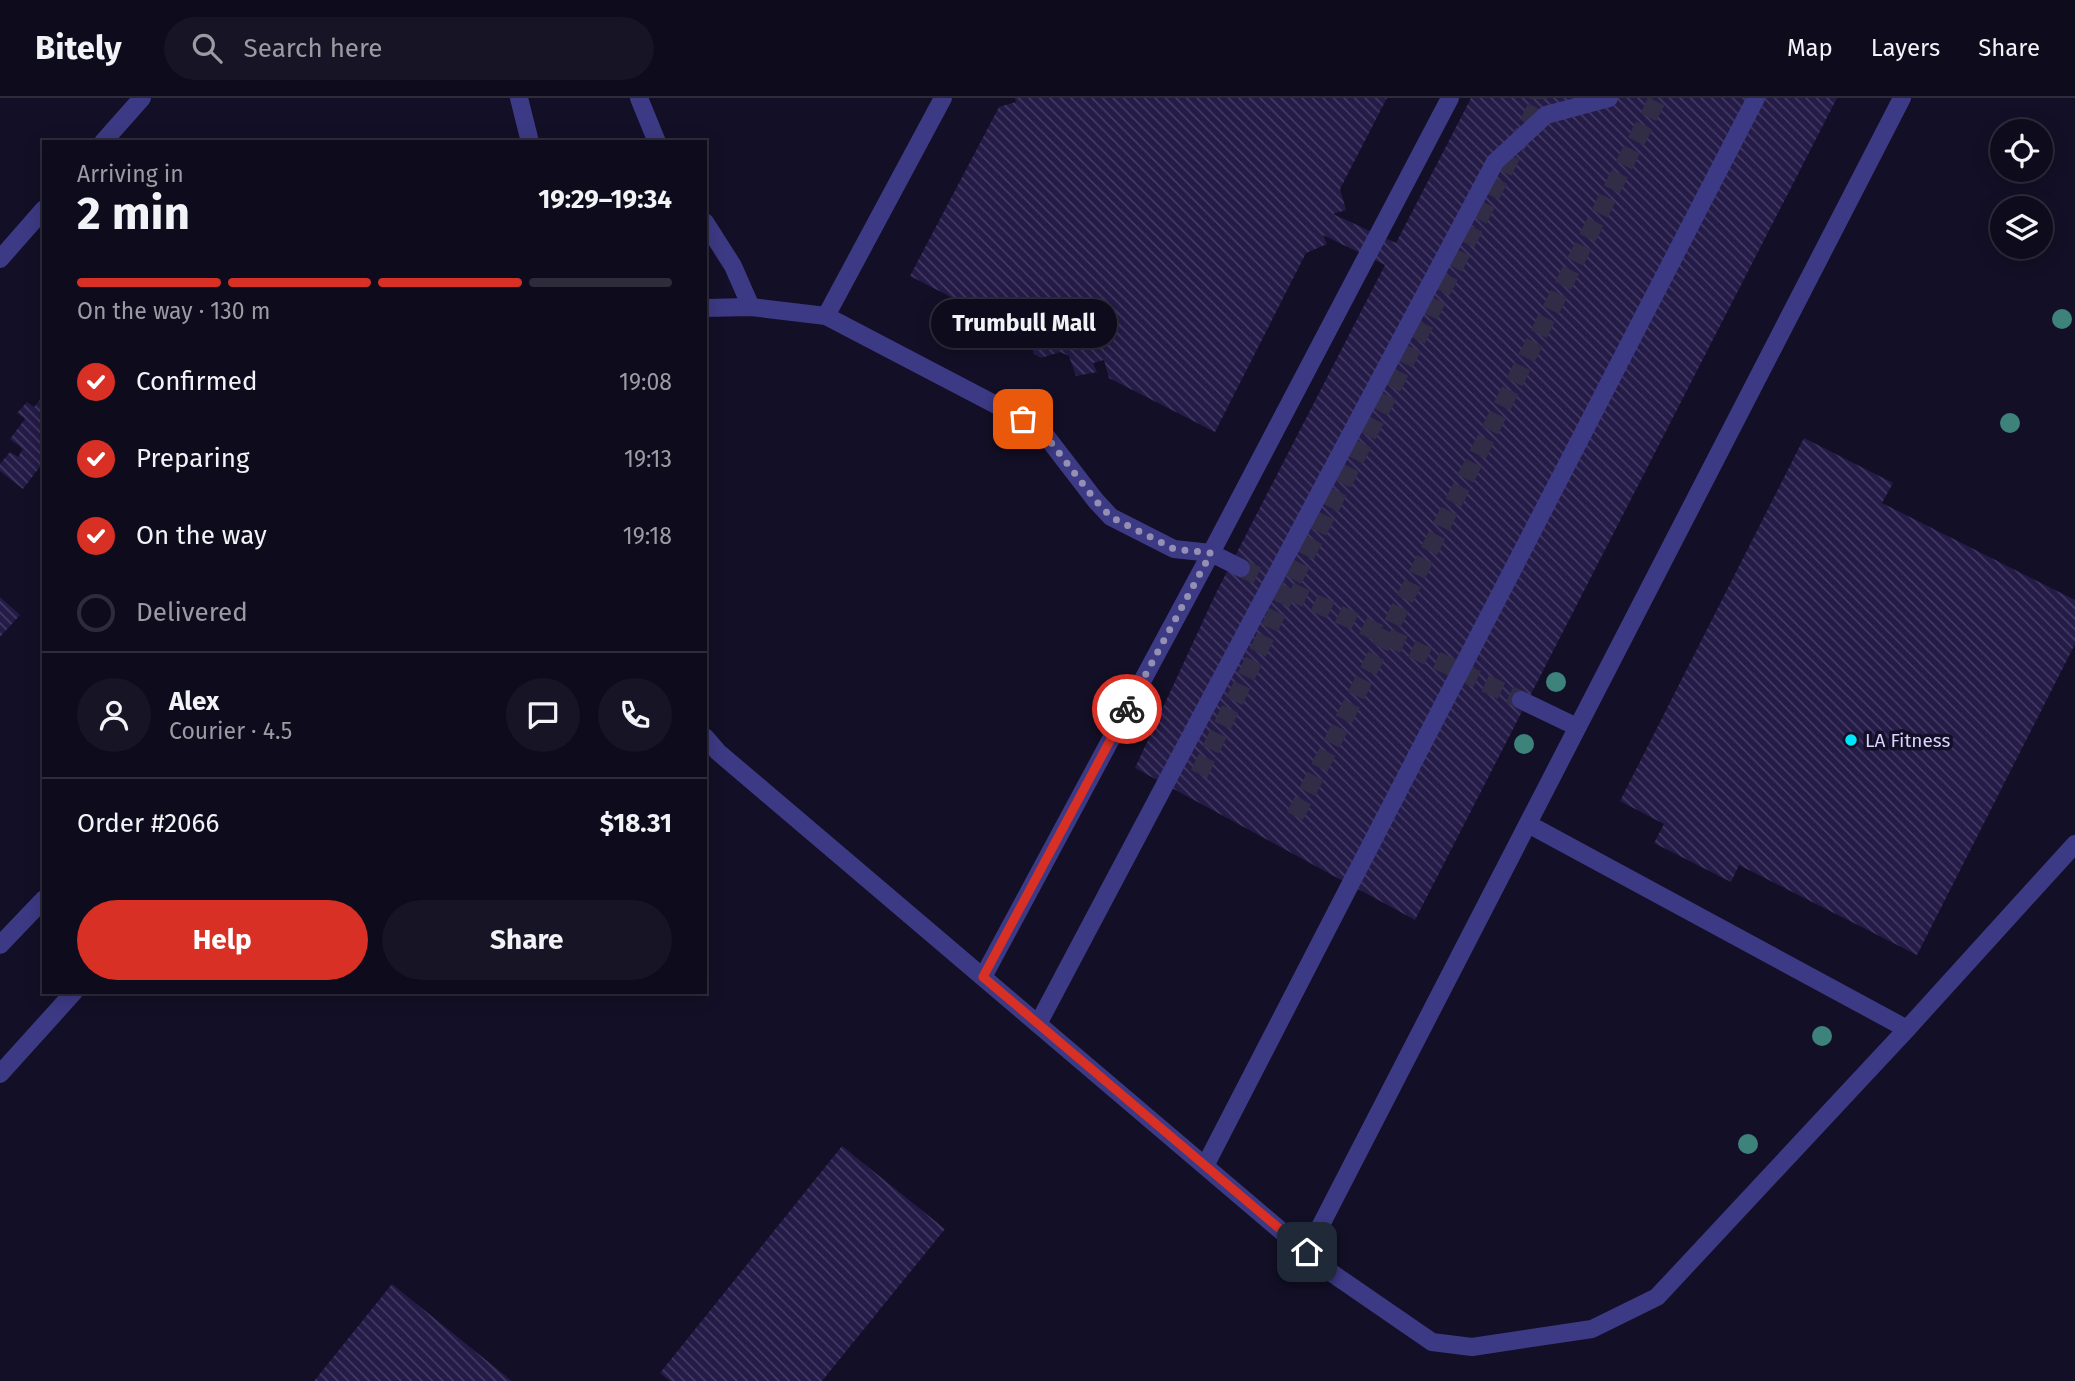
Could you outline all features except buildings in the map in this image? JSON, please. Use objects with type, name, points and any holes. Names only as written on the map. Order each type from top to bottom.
[{"type":"street","points":[[105,140],[142,98]]},
{"type":"street","points":[[519,98],[530,140]]},
{"type":"street","points":[[639,98],[656,140]]},
{"type":"street","points":[[826,316],[943,98]]},
{"type":"street","points":[[983,977],[1211,553],[1450,98]]},
{"type":"street","points":[[1038,1024],[1495,162],[1546,115],[1609,98]]},
{"type":"street","points":[[1205,1166],[1756,98]]},
{"type":"street","points":[[1307,1252],[1902,98]]},
{"type":"street","points":[[0,258],[42,211]]},
{"type":"street","points":[[707,225],[733,266],[751,307]]},
{"type":"street","points":[[707,307],[751,307],[826,316],[1023,419],[1046,436],[1111,517],[1174,549],[1211,553],[1241,568]]},
{"type":"street","points":[[1521,700],[1577,727]]},
{"type":"street","points":[[712,750],[1326,1269],[1432,1342],[1472,1347],[1592,1329],[1657,1297],[2075,844]]},
{"type":"street","points":[[1528,824],[1907,1029]]},
{"type":"street","points":[[0,945],[42,901]]},
{"type":"street","points":[[0,1074],[72,994]]},
{"type":"tunnel","points":[[1199,774],[1288,590],[1538,104],[1538,98]]},
{"type":"tunnel","points":[[1295,816],[1658,98]]},
{"type":"tunnel","points":[[1241,568],[1521,700]]},
{"type":"way so far","points":[[1023,419],[1046,436],[1111,517],[1174,549],[1211,553],[1127,709]]},
{"type":"place","name":"Trumbull Mall","points":[[1023,419]]},
{"type":"place","name":"LA Fitness","points":[[1851,740]]},
{"type":"route","points":[[1127,709],[983,977],[1307,1252]]}]
